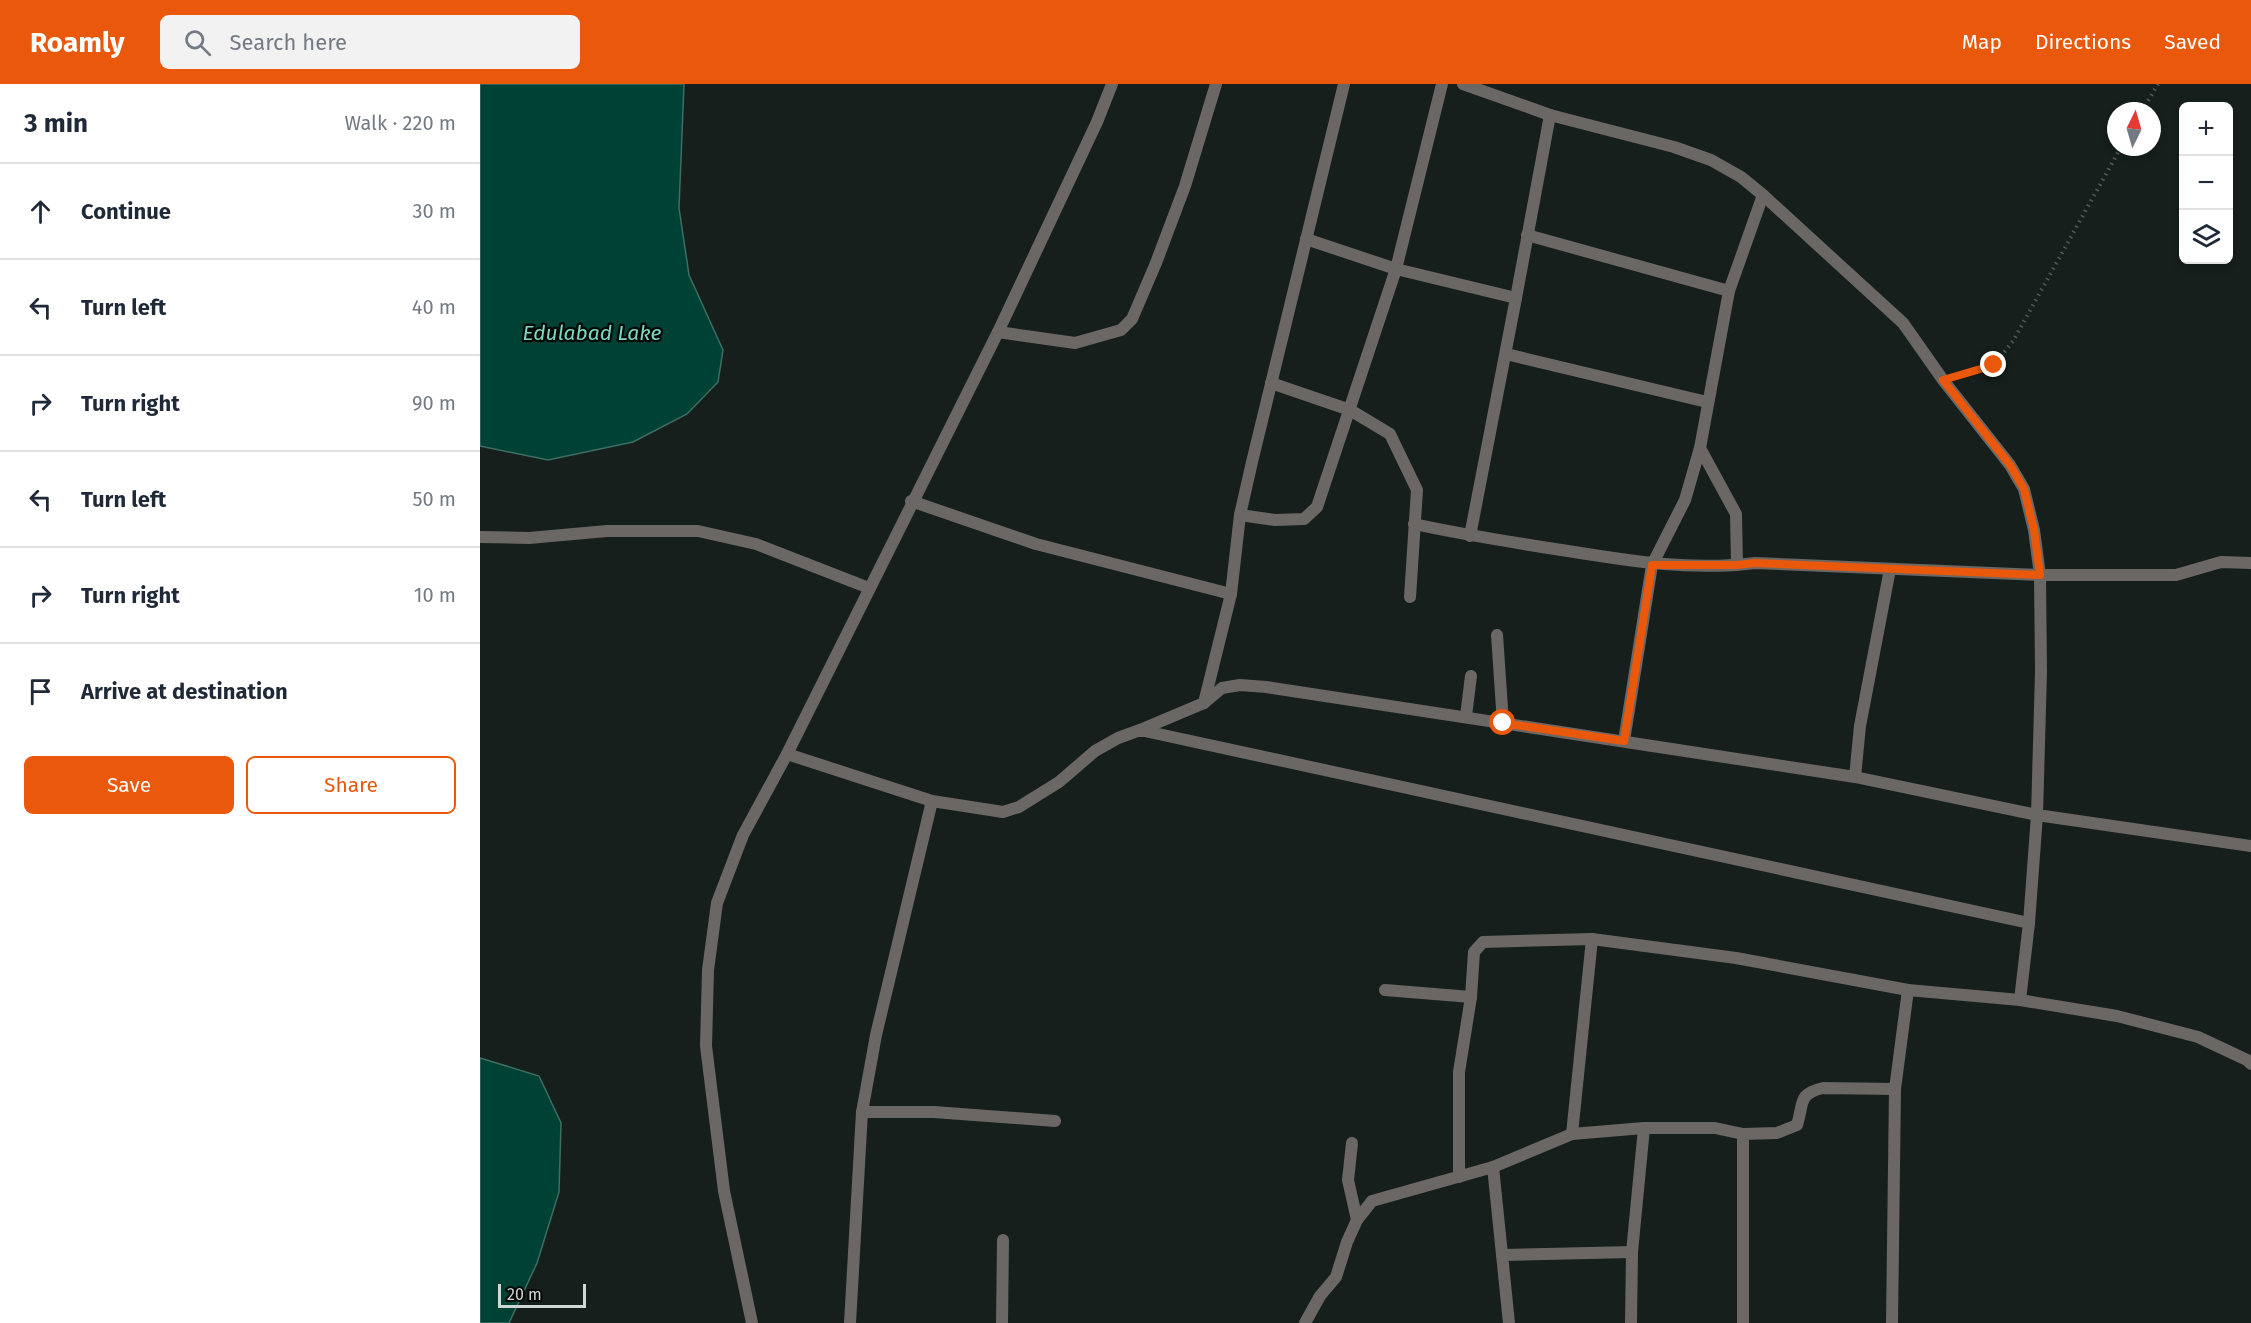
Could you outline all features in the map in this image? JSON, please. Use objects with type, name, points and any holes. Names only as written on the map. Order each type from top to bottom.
[{"type":"street","points":[[752,1323],[724,1191],[706,1046],[708,970],[717,903],[743,835],[787,754],[998,332],[1097,122],[1112,84]]},
{"type":"street","points":[[998,332],[1075,343],[1121,330],[1132,319],[1185,186],[1216,84]]},
{"type":"street","points":[[1204,703],[1231,594],[1240,515],[1344,84]]},
{"type":"street","points":[[1240,515],[1275,520],[1304,519],[1317,507],[1396,269],[1442,84]]},
{"type":"street","points":[[1463,84],[1550,114],[1711,159],[1741,177],[1903,323],[1943,380],[2010,465],[2024,489],[2034,530],[2040,575],[2041,672],[2037,815],[2029,923],[2020,1000]]},
{"type":"street","points":[[1470,536],[1550,114]]},
{"type":"street","points":[[1624,741],[1652,565],[1685,500],[1700,448],[1729,291],[1763,195]]},
{"type":"street","points":[[1527,235],[1729,291]]},
{"type":"street","points":[[1306,239],[1396,269],[1516,298]]},
{"type":"street","points":[[1506,354],[1707,402]]},
{"type":"street","points":[[1271,383],[1350,410],[1390,434],[1417,490],[1410,597]]},
{"type":"street","points":[[1700,448],[1736,514],[1737,565]]},
{"type":"street","points":[[912,501],[1036,544],[1231,594]]},
{"type":"street","points":[[1414,524],[1470,536],[1652,565],[1755,563],[2040,575],[2176,575],[2221,562],[2251,563]]},
{"type":"street","points":[[480,537],[529,538],[607,531],[698,531],[756,544],[869,588]]},
{"type":"street","points":[[1855,777],[1860,726],[1890,569]]},
{"type":"street","points":[[1497,635],[1503,723]]},
{"type":"street","points":[[1466,716],[1471,676]]},
{"type":"street","points":[[787,754],[932,801],[1003,812],[1019,807],[1059,782],[1095,751],[1118,738],[1204,703],[1222,688],[1240,685],[1466,716],[1855,777],[2037,815],[2251,846]]},
{"type":"street","points":[[1140,730],[2029,923]]},
{"type":"street","points":[[850,1323],[862,1113],[876,1035],[932,801]]},
{"type":"street","points":[[1459,1176],[1459,1072],[1471,997],[1474,952],[1483,942],[1592,939],[1736,958],[1908,990],[2020,1000],[2117,1016],[2198,1037],[2251,1064]]},
{"type":"street","points":[[1572,1134],[1592,939]]},
{"type":"street","points":[[1385,990],[1471,997]]},
{"type":"street","points":[[1892,1323],[1895,1089],[1908,990]]},
{"type":"street","points":[[1305,1323],[1320,1296],[1336,1277],[1357,1220],[1372,1201],[1493,1167],[1572,1134],[1644,1128],[1715,1128],[1743,1134],[1777,1132],[1797,1125],[1802,1101],[1805,1095],[1812,1091],[1823,1088],[1895,1089]]},
{"type":"street","points":[[862,1113],[934,1112],[1055,1121]]},
{"type":"street","points":[[1631,1323],[1632,1252],[1644,1128]]},
{"type":"street","points":[[1743,1134],[1743,1323]]},
{"type":"street","points":[[1352,1143],[1348,1180],[1357,1220]]},
{"type":"street","points":[[1493,1167],[1509,1323]]},
{"type":"street","points":[[1002,1323],[1003,1240]]},
{"type":"street","points":[[1502,1255],[1632,1252]]},
{"type":"path","points":[[2147,102],[2158,84]]},
{"type":"path","points":[[1943,380],[1994,365],[2013,341],[2116,156]]},
{"type":"water","name":"Edulabad Lake","points":[[480,84],[684,84],[679,208],[689,275],[723,350],[718,382],[687,414],[633,442],[548,460],[480,446]]},
{"type":"water","points":[[480,1058],[539,1076],[561,1123],[559,1192],[537,1263],[509,1323],[480,1323]]},
{"type":"route","points":[[1503,723],[1624,741],[1652,565],[1755,563],[2040,575],[2034,530],[2024,489],[2010,465],[1943,380],[1994,365]]}]
